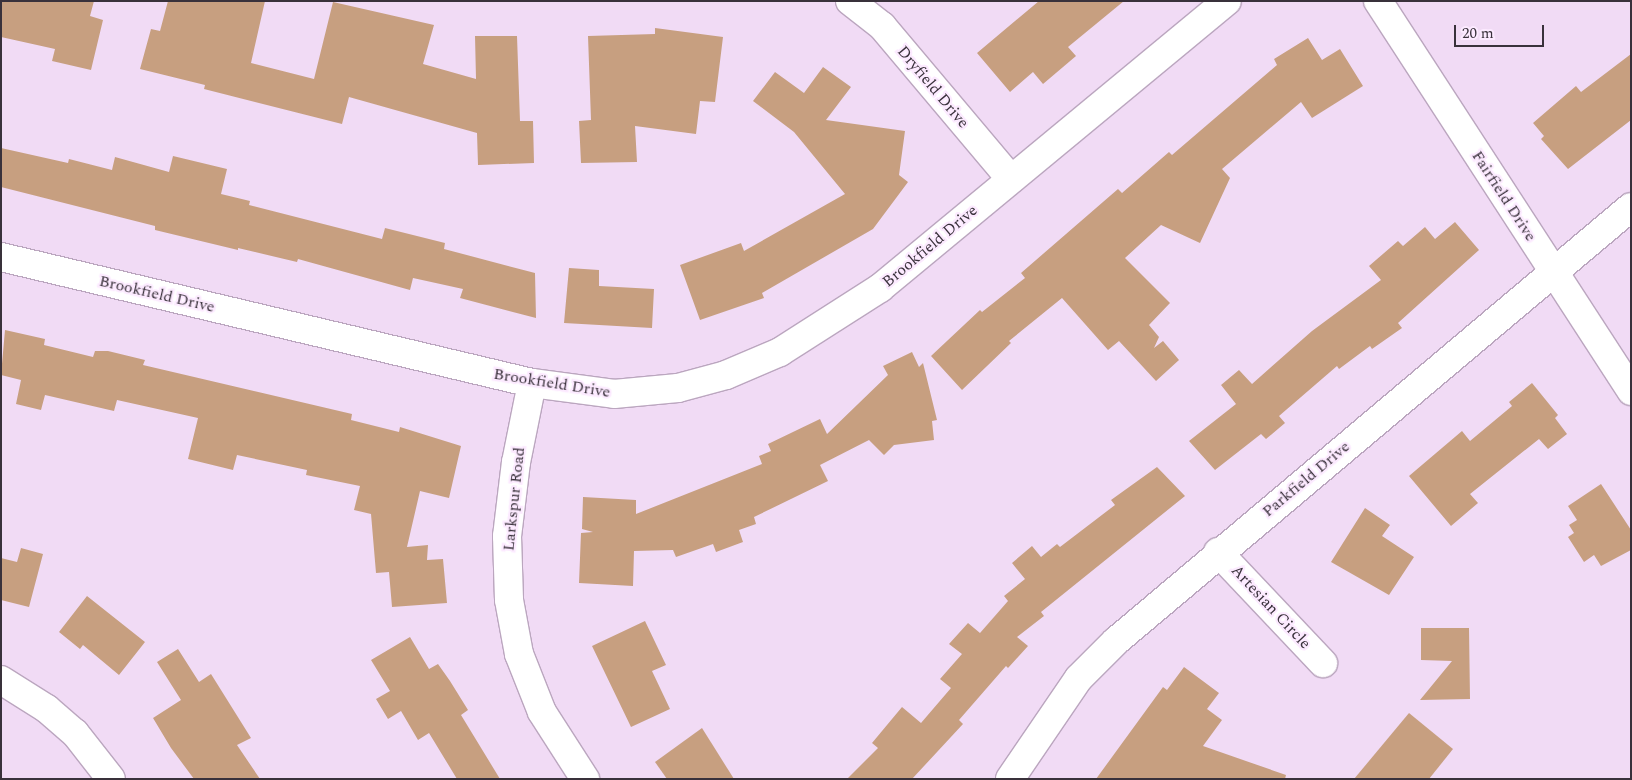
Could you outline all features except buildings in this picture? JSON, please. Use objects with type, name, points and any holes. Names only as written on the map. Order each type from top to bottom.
[{"type":"street","name":"Dryfield Drive","points":[[850,1],[882,26],[1011,179]]},
{"type":"street","name":"Brookfield Drive","points":[[1,257],[532,383],[614,394],[678,388],[726,375],[780,352],[880,288],[1227,1]]},
{"type":"street","name":"Fairfield Drive","points":[[1378,1],[1631,391]]},
{"type":"street","name":"Parkfield Drive","points":[[1010,779],[1079,678],[1116,641],[1218,552],[1631,207]]},
{"type":"street","name":"Larkspur Road","points":[[532,383],[516,462],[507,536],[509,600],[519,654],[542,712],[585,779]]},
{"type":"street","name":"Artesian Circle","points":[[1218,552],[1323,663]]},
{"type":"street","points":[[1,680],[48,709],[75,733],[111,779]]}]
